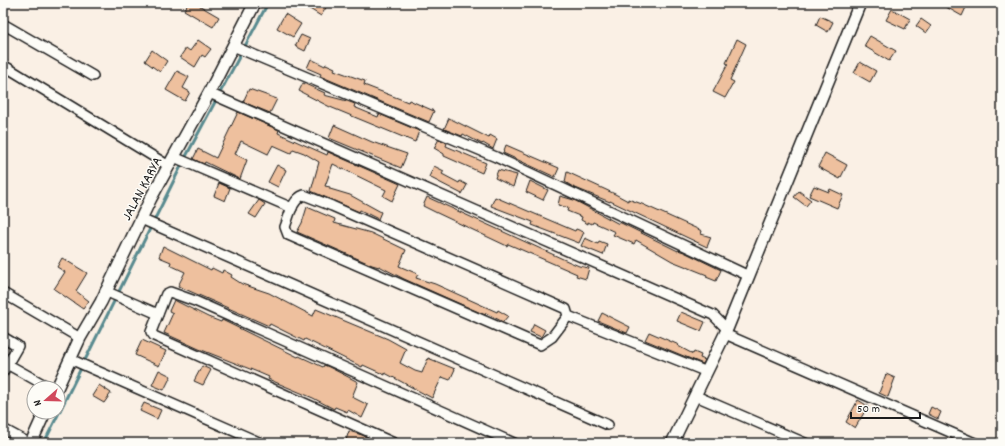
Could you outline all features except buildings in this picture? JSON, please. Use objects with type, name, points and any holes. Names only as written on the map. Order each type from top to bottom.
[{"type":"street","name":"JALAN KARYA","points":[[62,380],[74,361],[80,338],[108,292],[141,219],[177,161],[236,47],[255,3]]},
{"type":"street","points":[[672,443],[696,396],[726,331],[860,3]]},
{"type":"street","points":[[3,24],[93,76]]},
{"type":"street","points":[[236,47],[496,157],[749,276]]},
{"type":"street","points":[[3,65],[177,161],[292,208]]},
{"type":"street","points":[[211,94],[713,315],[726,331],[975,443]]},
{"type":"street","points":[[304,195],[566,309],[568,316],[552,337],[540,345],[288,235],[285,227],[292,208],[299,197],[304,195]]},
{"type":"street","points":[[141,219],[608,425]]},
{"type":"street","points":[[108,292],[127,302],[158,314]]},
{"type":"street","points":[[394,443],[154,336],[151,332],[166,294],[170,292],[175,293],[425,402],[514,443]]},
{"type":"street","points":[[3,293],[80,338]]},
{"type":"street","points":[[568,316],[707,372]]},
{"type":"street","points":[[3,337],[18,346],[5,368],[32,380]]},
{"type":"street","points":[[74,361],[261,443]]},
{"type":"street","points":[[696,396],[805,443]]},
{"type":"street","points":[[3,429],[30,443],[42,420]]},
{"type":"waterway","points":[[44,443],[184,160],[268,3]]}]
